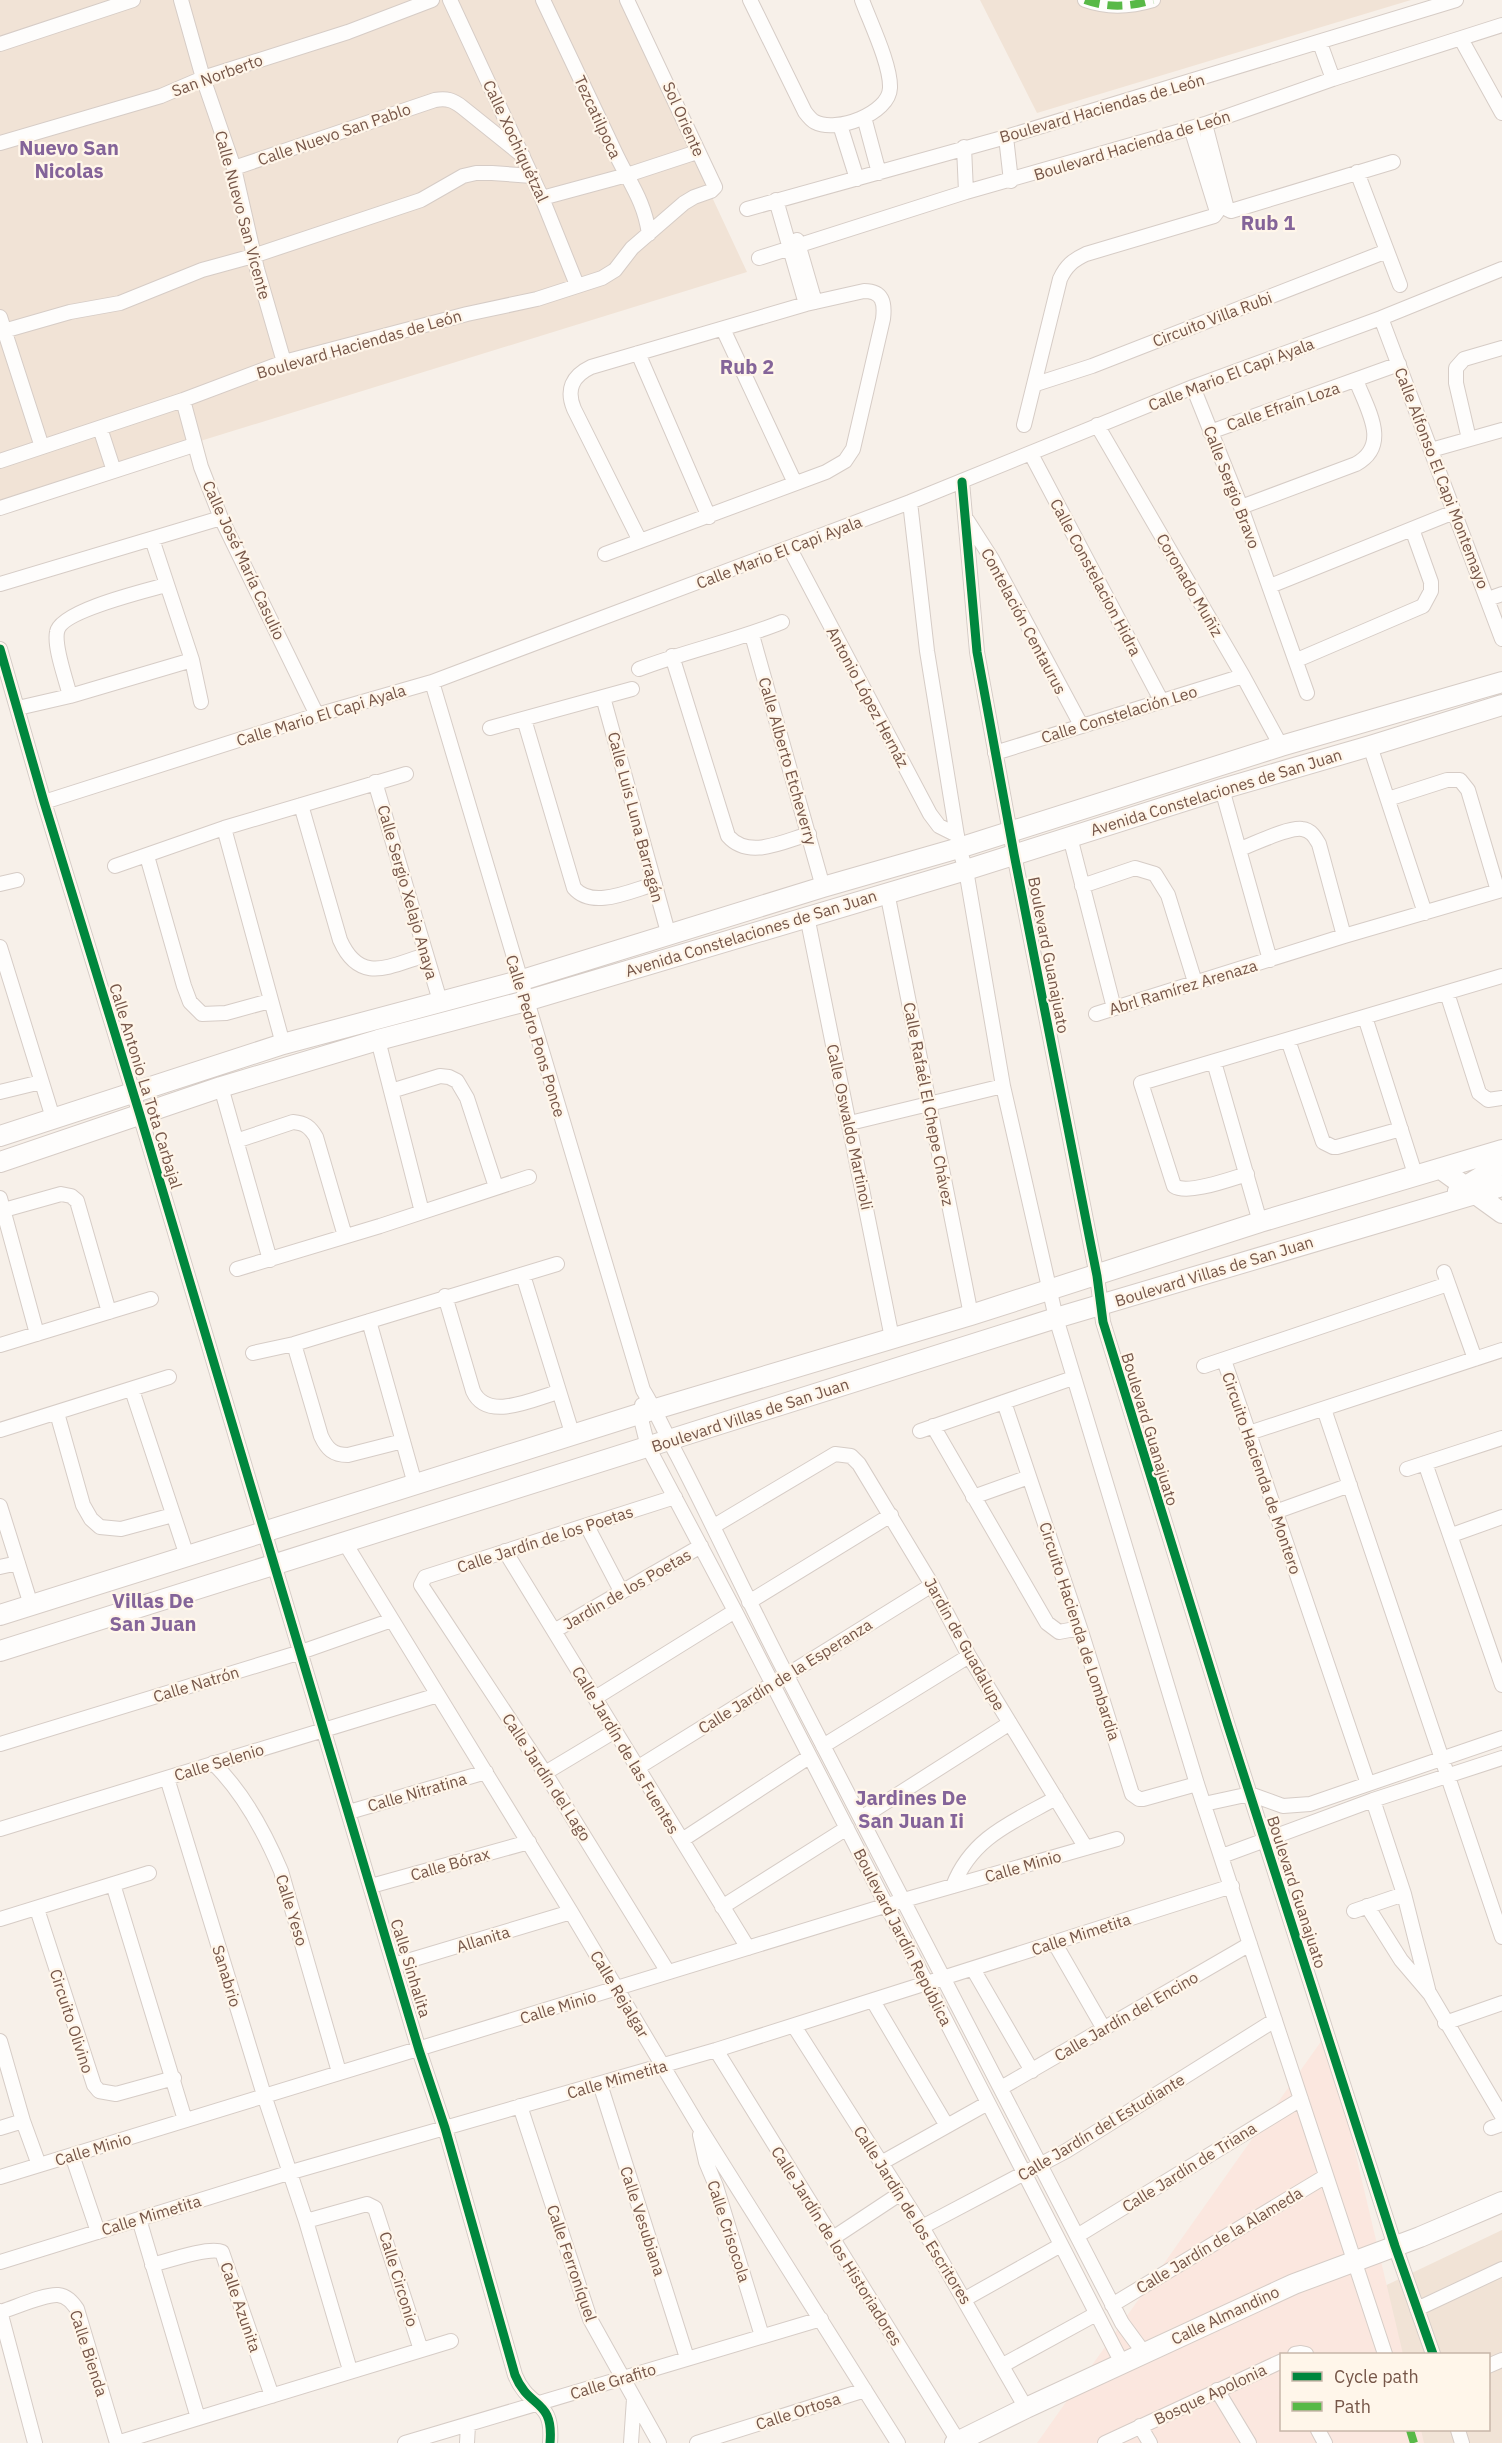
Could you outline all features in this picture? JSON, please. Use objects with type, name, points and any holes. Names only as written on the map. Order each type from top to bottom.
[{"type":"street","points":[[0,44],[133,0]]},
{"type":"street","name":"Calle Nuevo San Vicente","points":[[181,0],[203,78],[234,168],[254,256],[284,362]]},
{"type":"street","name":"San Norberto","points":[[0,143],[161,96],[203,78],[348,32],[432,0]]},
{"type":"street","name":"Calle Xochiquétzal","points":[[450,0],[542,198],[577,285]]},
{"type":"street","name":"Tezcatilpoca","points":[[543,0],[627,175],[642,201],[649,234]]},
{"type":"street","name":"Sol Oriente","points":[[627,0],[668,84],[697,152],[713,178],[715,187],[684,203],[668,217]]},
{"type":"street","points":[[750,0],[805,112],[812,121],[820,124],[840,125],[864,117],[884,104],[890,89],[886,66],[862,0]]},
{"type":"street","points":[[1084,0],[1106,6],[1153,0]]},
{"type":"street","name":"Boulevard Haciendas de León","points":[[747,209],[1006,137],[1456,0]]},
{"type":"street","name":"Boulevard Hacienda de León","points":[[759,258],[966,192],[1205,124],[1333,79],[1502,25]]},
{"type":"street","points":[[1461,39],[1502,113]]},
{"type":"street","points":[[1320,43],[1333,79]]},
{"type":"street","name":"Calle Nuevo San Pablo","points":[[234,168],[435,100],[453,100],[523,156]]},
{"type":"street","points":[[864,117],[879,173]]},
{"type":"street","points":[[1205,124],[1227,209],[1231,211],[1393,162]]},
{"type":"street","points":[[840,125],[857,179]]},
{"type":"street","points":[[1024,425],[1036,384],[1060,279],[1074,259],[1100,249],[1214,216],[1217,212],[1191,128]]},
{"type":"street","points":[[1006,137],[1011,181]]},
{"type":"street","points":[[964,147],[966,192]]},
{"type":"street","points":[[542,198],[627,175],[697,152]]},
{"type":"street","points":[[42,447],[1,326],[120,303],[202,270],[254,256],[421,200],[463,176],[492,172],[532,176]]},
{"type":"street","points":[[1357,172],[1400,285]]},
{"type":"street","points":[[780,199],[810,303]]},
{"type":"street","name":"Boulevard Haciendas de León","points":[[0,462],[183,400],[284,362],[466,314],[537,299],[602,278],[621,264],[632,248],[668,217]]},
{"type":"street","name":"Circuito Villa Rubi","points":[[1036,384],[1092,366],[1387,251]]},
{"type":"street","name":"Calle Mario El Capi Ayala","points":[[44,802],[317,715],[432,682],[790,549],[962,482],[1193,387],[1381,318],[1502,269]]},
{"type":"street","points":[[605,554],[709,517],[839,466],[853,448],[885,306],[879,295],[871,291],[849,293],[810,303],[638,353],[583,371],[576,377],[569,393],[574,410],[640,541]]},
{"type":"street","name":"Calle Alfonso El Capi Montemayo","points":[[1381,318],[1502,639]]},
{"type":"street","points":[[723,329],[795,483]]},
{"type":"street","points":[[1469,439],[1456,383],[1456,368],[1464,359],[1502,348]]},
{"type":"street","points":[[638,353],[709,517]]},
{"type":"street","name":"Calle Efraín Loza","points":[[1210,432],[1399,364]]},
{"type":"street","name":"Calle Efraín Loza","points":[[1241,507],[1356,464],[1370,454],[1376,436],[1356,380]]},
{"type":"street","name":"Calle Sergio Bravo","points":[[1193,387],[1241,507],[1307,693]]},
{"type":"street","name":"Calle José María Casulio","points":[[183,400],[194,445],[221,518],[317,715]]},
{"type":"street","name":"Coronado Muñiz","points":[[1097,425],[1243,676],[1281,746]]},
{"type":"street","points":[[100,428],[114,471]]},
{"type":"street","points":[[1431,450],[1502,429]]},
{"type":"street","points":[[0,508],[194,445]]},
{"type":"street","name":"Calle Constelacion Hidra","points":[[1031,454],[1161,700]]},
{"type":"street","name":"Boulevard Guanajuato","points":[[962,482],[977,652],[1109,1348],[1395,2246],[1432,2353]]},
{"type":"street","points":[[910,502],[927,651],[958,842],[966,870],[1003,1086],[1048,1289],[1197,1784],[1354,2261],[1380,2353]]},
{"type":"street","points":[[1270,586],[1454,512]]},
{"type":"street","points":[[0,584],[221,518]]},
{"type":"street","name":"Contelación Centaurus","points":[[965,518],[992,559],[1081,725]]},
{"type":"street","points":[[1297,660],[1423,606],[1431,591],[1431,582],[1412,529]]},
{"type":"street","points":[[152,539],[192,660],[201,702]]},
{"type":"street","name":"Antonio López Hernáz","points":[[790,549],[930,814],[939,826],[958,842]]},
{"type":"street","points":[[70,696],[57,641],[57,629],[62,622],[80,612],[166,585]]},
{"type":"street","points":[[1488,599],[1502,594]]},
{"type":"street","points":[[639,669],[672,657],[752,635],[782,622]]},
{"type":"street","name":"Calle Alberto Etcheverry","points":[[752,635],[823,887]]},
{"type":"street","name":"Calle Antonio La Tota Carbajal","points":[[0,649],[226,1407],[266,1531]]},
{"type":"street","points":[[672,657],[728,836],[741,846],[752,848],[809,834]]},
{"type":"street","points":[[18,708],[70,696],[192,660]]},
{"type":"street","name":"Calle Constelación Leo","points":[[995,753],[1243,676]]},
{"type":"street","name":"Calle Pedro Pons Ponce","points":[[432,682],[648,1411]]},
{"type":"street","name":"Avenida Constelaciones de San Juan","points":[[0,1136],[283,1044],[519,981],[669,936],[958,842],[1010,831],[1281,746],[1502,682]]},
{"type":"street","points":[[490,728],[632,688]]},
{"type":"street","name":"Calle Luis Luna Barragán","points":[[603,697],[669,936]]},
{"type":"street","name":"Avenida Constelaciones de San Juan","points":[[0,1162],[221,1087],[378,1040],[526,1001],[966,870],[1222,789],[1502,705]]},
{"type":"street","points":[[524,720],[574,888],[586,897],[597,898],[655,884]]},
{"type":"street","points":[[1370,746],[1425,913]]},
{"type":"street","name":"Calle Sergio Xelajo Anaya","points":[[115,866],[255,818],[406,774]]},
{"type":"street","points":[[1388,800],[1447,780],[1460,780],[1468,790],[1500,891]]},
{"type":"street","name":"Calle Sergio Xelajo Anaya","points":[[375,782],[440,1001]]},
{"type":"street","points":[[1222,789],[1270,960]]},
{"type":"street","points":[[301,805],[340,940],[348,957],[365,969],[378,969],[426,956]]},
{"type":"street","points":[[224,828],[283,1044]]},
{"type":"street","points":[[1239,849],[1292,830],[1305,829],[1313,834],[1319,844],[1344,936]]},
{"type":"street","points":[[1070,837],[1114,1008]]},
{"type":"street","points":[[147,856],[184,986],[196,1010],[202,1014],[226,1013],[270,1001]]},
{"type":"street","points":[[1082,885],[1135,868],[1155,874],[1168,895],[1195,982]]},
{"type":"street","points":[[0,884],[17,880]]},
{"type":"street","name":"Abrl Ramírez Arenaza","points":[[1095,1014],[1344,936],[1500,891]]},
{"type":"street","name":"Calle Rafaél El Chepe Chávez","points":[[887,892],[971,1314]]},
{"type":"street","name":"Calle Oswaldo Martinoli","points":[[807,916],[892,1338]]},
{"type":"street","points":[[0,947],[53,1118]]},
{"type":"street","points":[[1247,1174],[1189,1190],[1178,1189],[1174,1186],[1141,1083],[1502,976]]},
{"type":"street","points":[[1447,993],[1479,1093],[1488,1100],[1502,1098]]},
{"type":"street","points":[[1365,1017],[1416,1177]]},
{"type":"street","points":[[378,1040],[422,1212]]},
{"type":"street","points":[[1288,1040],[1323,1143],[1337,1147],[1401,1129]]},
{"type":"street","points":[[1214,1062],[1260,1222]]},
{"type":"street","points":[[391,1091],[440,1076],[457,1081],[467,1098],[496,1187]]},
{"type":"street","points":[[0,1092],[41,1082]]},
{"type":"street","points":[[850,1123],[1003,1086]]},
{"type":"street","points":[[221,1087],[270,1260]]},
{"type":"street","points":[[236,1142],[293,1122],[302,1122],[311,1128],[316,1137],[345,1236]]},
{"type":"street","name":"Boulevard Villas de San Juan","points":[[0,1615],[648,1411],[1097,1276],[1260,1222],[1502,1150]]},
{"type":"street","points":[[1461,1193],[1502,1164]]},
{"type":"street","points":[[1441,1169],[1461,1193],[1502,1213]]},
{"type":"street","points":[[237,1269],[380,1226],[529,1177]]},
{"type":"street","name":"Boulevard Villas de San Juan","points":[[0,1651],[1056,1318],[1461,1193],[1502,1186]]},
{"type":"street","points":[[37,1334],[2,1204],[61,1194],[77,1201],[109,1312]]},
{"type":"street","points":[[253,1353],[294,1344],[445,1296],[557,1264]]},
{"type":"street","points":[[524,1275],[573,1436]]},
{"type":"street","name":"Circuito Hacienda de Montero","points":[[1368,1784],[1224,1360],[1446,1278],[1475,1359]]},
{"type":"street","points":[[445,1296],[473,1391],[482,1404],[492,1407],[506,1406],[558,1392]]},
{"type":"street","points":[[0,1346],[151,1299]]},
{"type":"street","points":[[369,1321],[415,1484]]},
{"type":"street","points":[[294,1344],[325,1446],[339,1455],[348,1455],[403,1441]]},
{"type":"street","points":[[1249,1433],[1502,1350]]},
{"type":"street","points":[[1204,1366],[1224,1360]]},
{"type":"street","points":[[0,1430],[169,1377]]},
{"type":"street","points":[[1073,1377],[927,1428],[974,1497],[1047,1623],[1059,1632],[1080,1628]]},
{"type":"street","points":[[132,1390],[187,1556]]},
{"type":"street","name":"Circuito Hacienda de Lombardia","points":[[1004,1401],[1134,1797],[1143,1799],[1197,1784]]},
{"type":"street","points":[[1324,1409],[1502,1937]]},
{"type":"street","name":"Boulevard Jardín República","points":[[648,1411],[669,1441],[714,1526],[749,1602],[1128,2334],[1144,2353]]},
{"type":"street","name":"Boulevard Jardín República","points":[[648,1411],[643,1434],[648,1447],[735,1611],[1122,2363]]},
{"type":"street","points":[[57,1413],[83,1504],[91,1520],[100,1527],[121,1529],[173,1515]]},
{"type":"street","points":[[1407,1469],[1502,1438]]},
{"type":"street","name":"Jardin de Guadalupe","points":[[714,1526],[835,1454],[850,1456],[860,1464],[932,1585],[969,1656],[1086,1848]]},
{"type":"street","points":[[1425,1463],[1452,1535],[1502,1684]]},
{"type":"street","points":[[974,1497],[1029,1477]]},
{"type":"street","points":[[1275,1512],[1350,1485]]},
{"type":"street","name":"Calle Jardín de los Poetas","points":[[421,1585],[425,1577],[675,1497]]},
{"type":"street","points":[[0,1506],[31,1605]]},
{"type":"street","points":[[749,1602],[891,1515]]},
{"type":"street","points":[[1452,1535],[1502,1517]]},
{"type":"street","points":[[587,1526],[621,1591]]},
{"type":"street","name":"Calle Sinhalita","points":[[266,1531],[274,1565],[419,2050],[445,2128],[515,2375],[524,2392],[540,2404]]},
{"type":"street","name":"Calle Rejalgar","points":[[345,1543],[529,1842],[698,2125],[898,2443]]},
{"type":"street","name":"Jardin de los Poetas","points":[[554,1631],[701,1546]]},
{"type":"street","name":"Calle Jardín de las Fuentes","points":[[505,1551],[748,1948]]},
{"type":"street","points":[[0,1567],[18,1563]]},
{"type":"street","name":"Calle Jardín del Lago","points":[[421,1585],[545,1773],[668,1972]]},
{"type":"street","name":"Calle Jardín de la Esperanza","points":[[638,1768],[932,1585]]},
{"type":"street","points":[[595,1698],[735,1611]]},
{"type":"street","name":"Calle Natrón","points":[[0,1744],[301,1652],[392,1620]]},
{"type":"street","points":[[823,1746],[969,1656]]},
{"type":"street","name":"Calle Selenio","points":[[0,1829],[438,1695]]},
{"type":"street","points":[[861,1818],[1010,1724]]},
{"type":"street","points":[[545,1773],[615,1731]]},
{"type":"street","points":[[1204,1804],[1250,1794],[1283,1806],[1294,1807],[1310,1804],[1502,1738]]},
{"type":"street","points":[[682,1840],[809,1757]]},
{"type":"street","points":[[1222,1856],[1373,1800],[1502,1758]]},
{"type":"street","name":"Calle Yeso","points":[[213,1763],[238,1792],[272,1849],[281,1871],[339,2072]]},
{"type":"street","name":"Calle Nitratina","points":[[349,1812],[486,1773]]},
{"type":"street","name":"Sanabrio","points":[[167,1778],[288,2173]]},
{"type":"street","points":[[953,1886],[963,1863],[979,1844],[1056,1798]]},
{"type":"street","points":[[1373,1800],[1404,1894],[1430,1994]]},
{"type":"street","points":[[722,1907],[847,1828]]},
{"type":"street","name":"Calle Minio","points":[[0,2177],[886,1905],[1117,1839]]},
{"type":"street","name":"Calle Bórax","points":[[371,1886],[529,1842]]},
{"type":"street","points":[[2,1919],[149,1873]]},
{"type":"street","points":[[113,1884],[174,2078],[185,2121]]},
{"type":"street","name":"Calle Mimetita","points":[[0,2262],[288,2173],[716,2050],[1232,1886]]},
{"type":"street","points":[[1404,1894],[1360,1909],[1430,1994],[1502,2116]]},
{"type":"street","name":"Circuito Olivino","points":[[37,1909],[94,2085],[99,2091],[116,2094],[174,2078]]},
{"type":"street","name":"Allanita","points":[[394,1965],[571,1912]]},
{"type":"street","points":[[1054,1942],[1104,2029]]},
{"type":"street","name":"Calle Jardín del Encino","points":[[1001,2088],[1250,1944]]},
{"type":"street","points":[[973,1969],[1032,2071]]},
{"type":"street","points":[[873,2001],[946,2126]]},
{"type":"street","points":[[1445,2022],[1502,2003]]},
{"type":"street","name":"Calle Jardín del Estudiante","points":[[922,2227],[1041,2166],[1275,2020]]},
{"type":"street","name":"Calle Jardín de los Escritores","points":[[794,2026],[922,2227],[1026,2408]]},
{"type":"street","points":[[0,2041],[23,2121],[39,2165]]},
{"type":"street","name":"Calle Jardín de los Historiadores","points":[[716,2050],[957,2442]]},
{"type":"street","name":"Calle Vesubiana","points":[[600,2084],[687,2358]]},
{"type":"street","name":"Calle Jardín de Triana","points":[[1077,2236],[1301,2099]]},
{"type":"street","points":[[881,2163],[988,2103]]},
{"type":"street","name":"Calle Ferroníquel","points":[[520,2106],[582,2299],[598,2336],[659,2443]]},
{"type":"street","points":[[0,2128],[23,2121]]},
{"type":"street","name":"Calle Crisocola","points":[[698,2125],[706,2162],[716,2187],[762,2336]]},
{"type":"street","points":[[72,2156],[98,2232]]},
{"type":"street","points":[[288,2173],[306,2221],[350,2370]]},
{"type":"street","name":"Calle Jardín de la Alameda","points":[[1113,2305],[1326,2176]]},
{"type":"street","points":[[833,2238],[901,2193]]},
{"type":"street","name":"Calle Circonio","points":[[306,2221],[367,2204],[375,2208],[421,2350]]},
{"type":"street","name":"Calle Almandino","points":[[957,2442],[1294,2284],[1501,2205]]},
{"type":"street","points":[[139,2219],[198,2418],[451,2341]]},
{"type":"street","points":[[965,2299],[1061,2244]]},
{"type":"street","name":"Calle Azunita","points":[[152,2265],[208,2251],[218,2250],[222,2253],[272,2396]]},
{"type":"street","points":[[1418,2309],[1502,2269]]},
{"type":"street","name":"Calle Bienda","points":[[35,2443],[0,2312],[54,2295],[69,2299],[78,2309],[117,2443],[198,2418]]},
{"type":"street","points":[[1003,2365],[1096,2314]]},
{"type":"street","name":"Calle Grafito","points":[[405,2443],[821,2319]]},
{"type":"street","name":"Bosque Apolonia","points":[[1106,2443],[1280,2361]]},
{"type":"street","name":"Calle Ortosa","points":[[697,2443],[865,2390]]},
{"type":"street","points":[[1217,2390],[1249,2443]]},
{"type":"street","points":[[631,2443],[634,2399]]},
{"type":"street","points":[[540,2404],[550,2419],[550,2443]]},
{"type":"street","points":[[467,2443],[468,2425]]},
{"type":"street","points":[[1140,2426],[1150,2443]]},
{"type":"shaded area","points":[[0,0],[620,0],[747,272],[0,503]]},
{"type":"shaded area","points":[[980,0],[1411,0],[1037,113]]},
{"type":"shaded area","points":[[1327,2033],[1403,2353],[1280,2353],[1280,2431],[1421,2431],[1424,2443],[1037,2443]]},
{"type":"shaded area","points":[[1502,2230],[1502,2443],[1410,2443],[1405,2431],[1490,2431],[1490,2353],[1373,2353],[1351,2302]]},
{"type":"marked path","points":[[1085,0],[1119,6],[1153,0]]},
{"type":"marked path","points":[[1410,2431],[1414,2443]]},
{"type":"cycle path","points":[[962,482],[977,652],[1014,854],[1097,1276],[1103,1322],[1228,1726],[1395,2246],[1433,2353]]},
{"type":"cycle path","points":[[0,649],[419,2050],[445,2128],[515,2375],[527,2394],[548,2418],[550,2443]]},
{"type":"district","name":"Nuevo San Nicolas","points":[[69,158]]},
{"type":"district","name":"Rub 1","points":[[1268,222]]},
{"type":"district","name":"Rub 2","points":[[747,366]]},
{"type":"district","name":"Villas De San Juan","points":[[153,1612]]},
{"type":"district","name":"Jardines De San Juan Ii","points":[[911,1808]]}]
